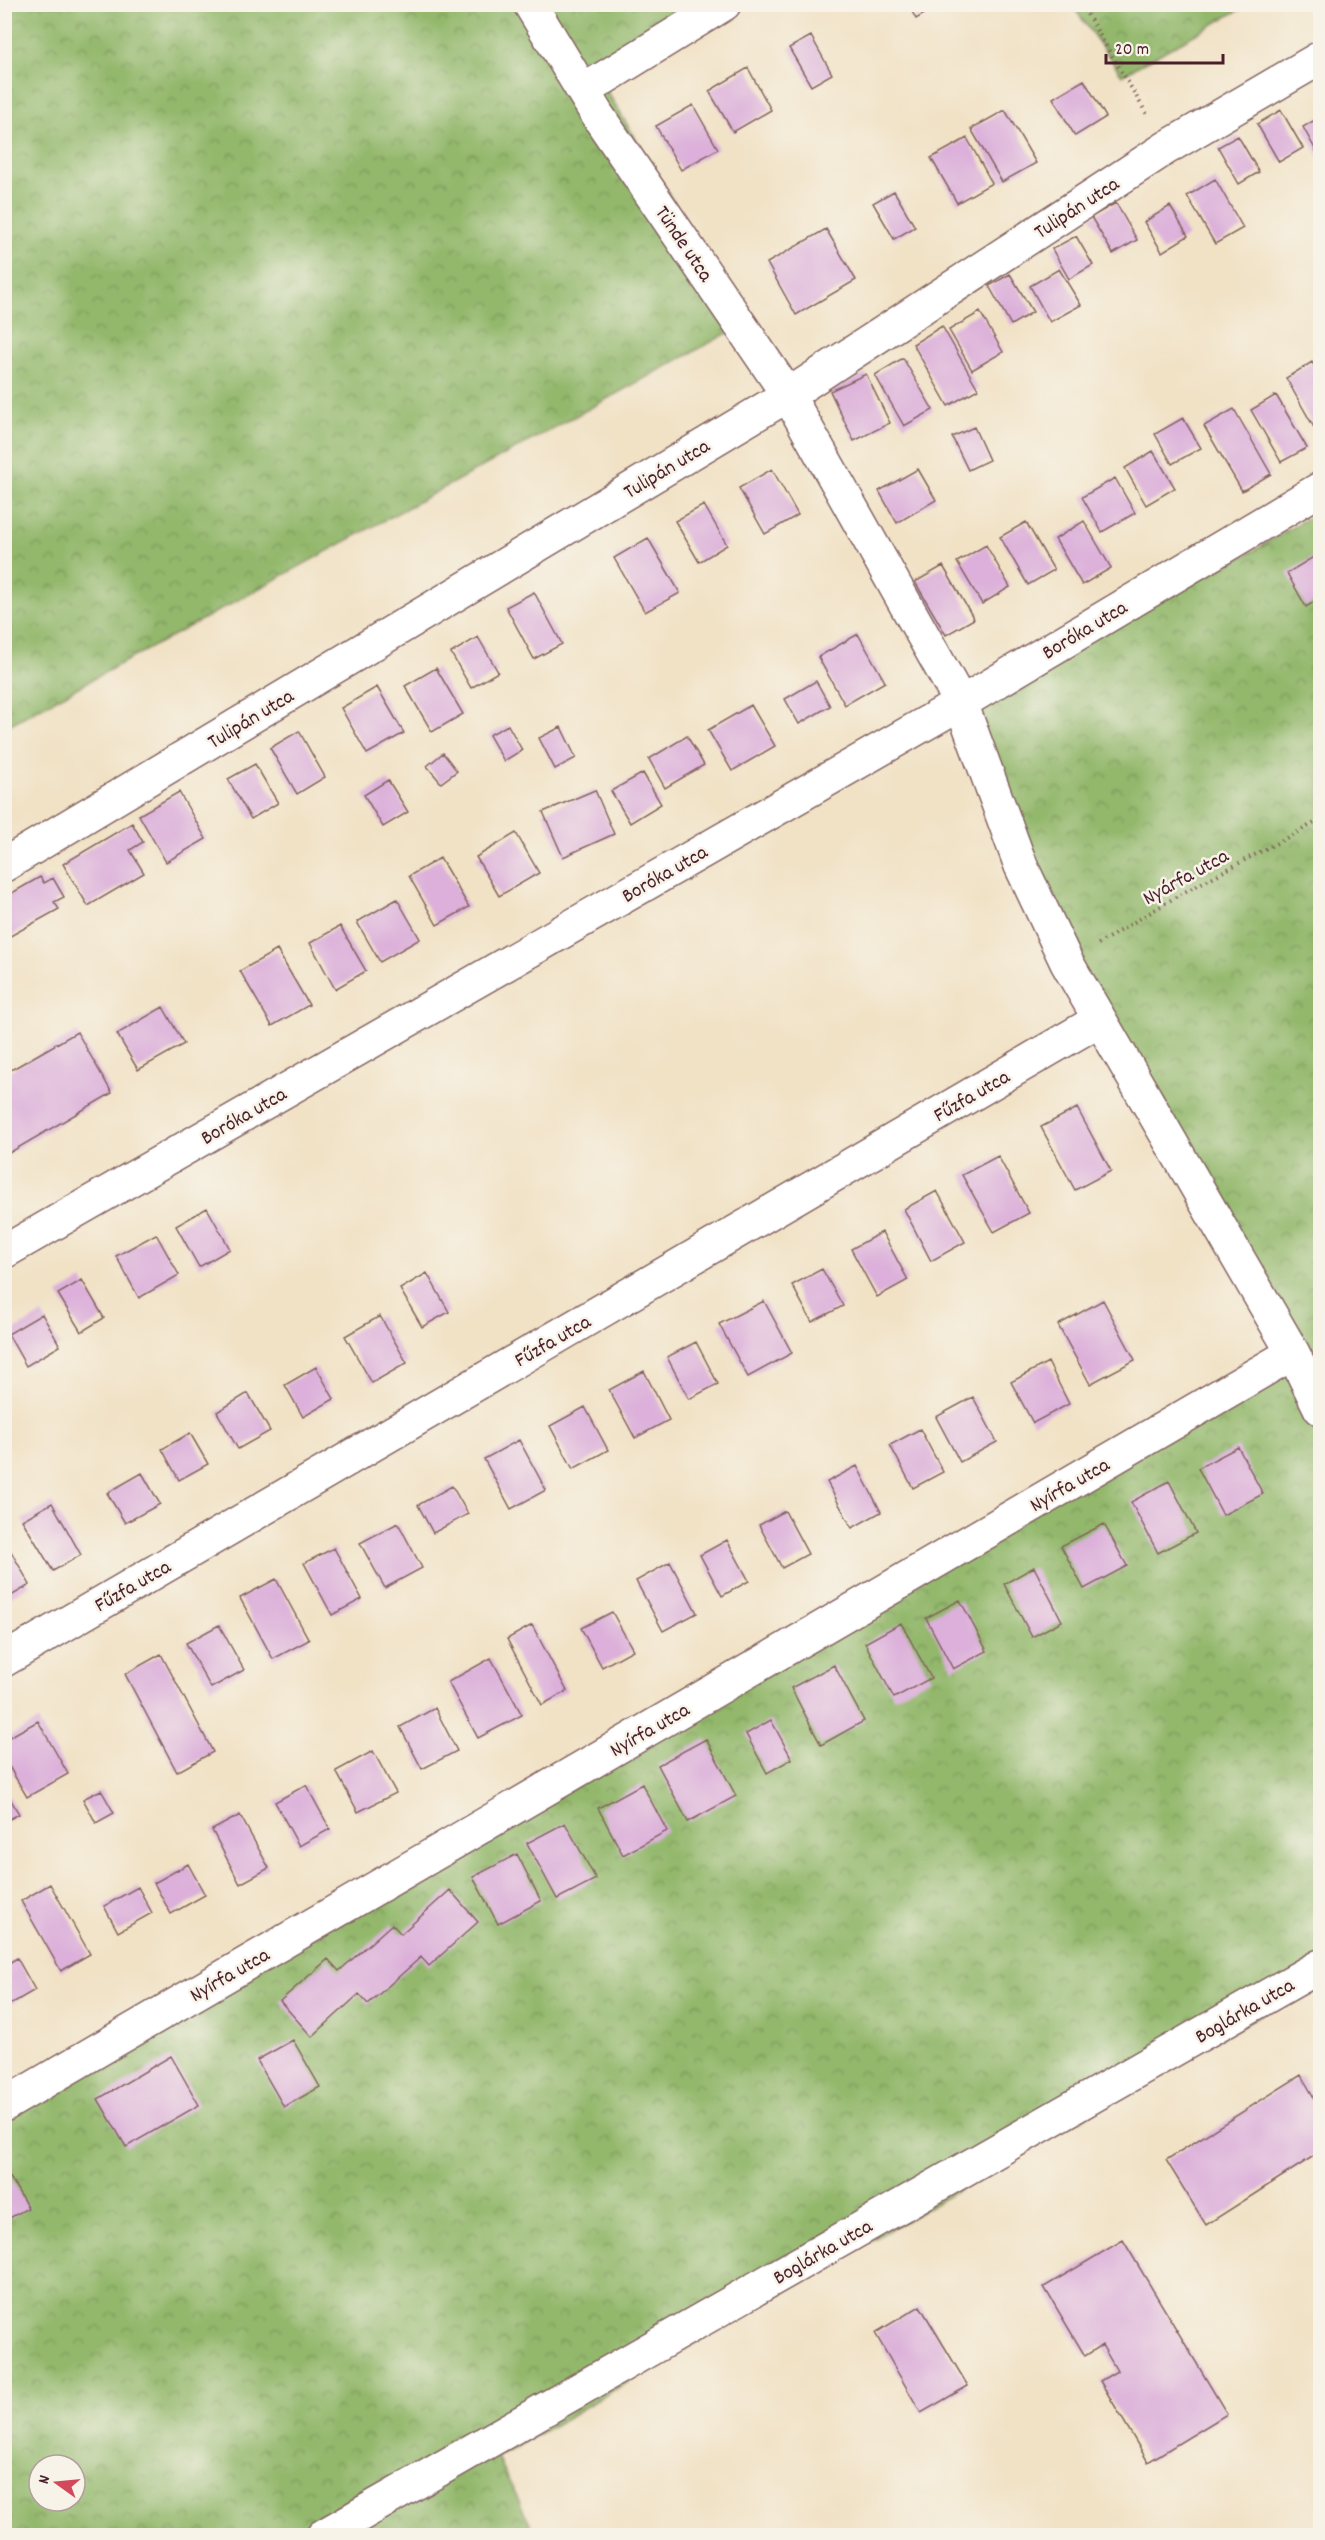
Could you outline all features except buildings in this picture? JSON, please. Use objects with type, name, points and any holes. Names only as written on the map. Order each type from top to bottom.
[{"type":"street","name":"Tünde utca","points":[[530,4],[583,91],[788,395],[961,703],[1021,866],[1067,963],[1293,1353],[1320,1408]]},
{"type":"street","points":[[583,91],[724,4]]},
{"type":"street","name":"Tulipán utca","points":[[4,865],[788,395],[1166,148],[1320,58]]},
{"type":"street","name":"Boróka utca","points":[[4,1252],[961,703],[1320,489]]},
{"type":"street","name":"Fűzfa utca","points":[[4,1660],[1099,1020]]},
{"type":"street","name":"Nyírfa utca","points":[[4,2105],[1293,1353]]},
{"type":"street","name":"Boglárka utca","points":[[323,2535],[1320,1966]]},
{"type":"path","points":[[1081,4],[1166,148]]},
{"type":"path","name":"Nyárfa utca","points":[[1067,963],[1179,895],[1320,820]]},
{"type":"green space","points":[[5,5],[694,5],[590,63],[746,323],[5,727]]},
{"type":"green space","points":[[1072,5],[1248,5],[1122,75]]},
{"type":"green space","points":[[1320,510],[1320,1980],[497,2458],[536,2535],[5,2535],[4,2119],[1293,1354],[1099,1020],[961,703],[1255,550]]}]
